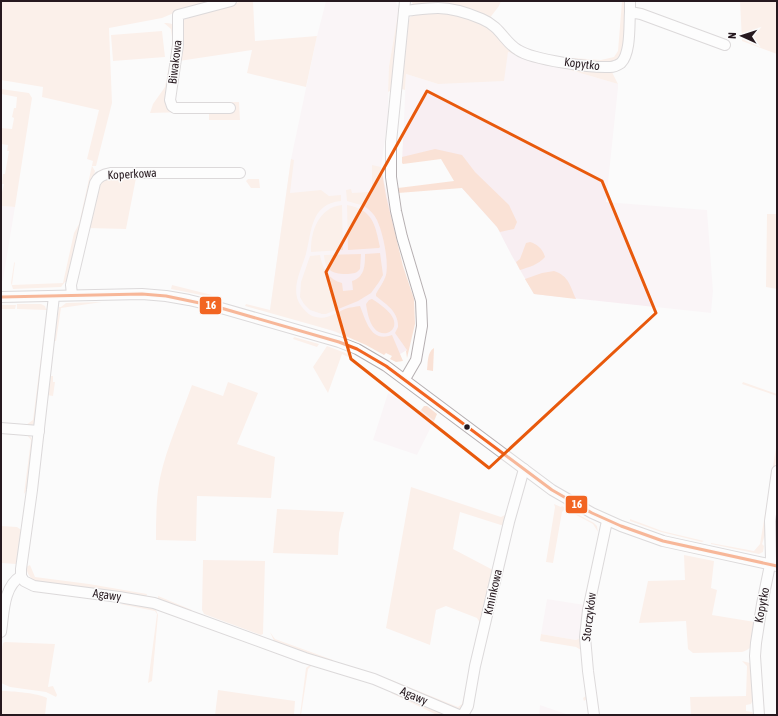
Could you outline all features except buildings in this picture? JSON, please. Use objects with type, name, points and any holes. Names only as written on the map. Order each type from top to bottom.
[{"type":"street","name":"Biwakowa","points":[[230,108],[175,108],[172,106],[170,100],[178,45],[178,16],[231,1]]},
{"type":"street","name":"Kopytko","points":[[405,379],[418,354],[422,326],[422,313],[418,291],[396,211],[391,178],[391,142],[405,6],[440,8],[461,12],[488,22],[502,33],[516,50],[525,54],[568,63],[607,67],[621,63],[625,57],[628,40],[630,1]]},
{"type":"street","points":[[630,12],[641,14],[725,45]]},
{"type":"street","name":"Koperkowa","points":[[72,295],[71,285],[97,178],[111,173],[240,173]]},
{"type":"street","points":[[1,297],[142,294],[189,300],[339,342],[376,359],[405,379],[524,469],[570,501],[607,520],[663,541],[774,566]]},
{"type":"street","points":[[1,632],[7,594],[14,580],[21,576],[54,296]]},
{"type":"street","points":[[1,428],[39,431]]},
{"type":"street","name":"Kminkowa","points":[[463,715],[468,706],[475,666],[509,522],[524,469]]},
{"type":"street","name":"Kopytko","points":[[759,715],[755,656],[756,642],[762,604],[774,566],[770,521],[777,471]]},
{"type":"street","name":"Storczyków","points":[[594,715],[585,637],[588,610],[607,520]]},
{"type":"street","name":"Agawy","points":[[21,576],[24,581],[34,586],[119,597],[162,606],[305,658],[374,679],[459,715]]},
{"type":"highlighted area","points":[[427,91],[602,181],[656,313],[489,468],[351,359],[326,272]]},
{"type":"shaded area","points":[[1,1],[220,1],[181,10],[162,18],[109,28],[112,103],[96,166],[92,166],[95,171],[68,282],[65,282],[61,287],[13,289],[11,283],[14,263],[15,262],[12,285],[63,283],[74,233],[79,224],[93,161],[87,159],[99,110],[42,97],[43,87],[1,80]]},
{"type":"shaded area","points":[[243,1],[253,1],[255,41],[317,36],[306,87],[247,73],[252,50],[179,61],[182,22],[187,16]]},
{"type":"shaded area","points":[[326,1],[395,1],[399,8],[389,66],[388,119],[381,167],[394,228],[407,350],[400,354],[270,310],[291,159],[317,36]]},
{"type":"shaded area","points":[[411,1],[501,1],[489,19],[417,6],[413,5]]},
{"type":"shaded area","points":[[622,1],[626,1],[627,22],[621,56],[614,63],[605,64],[545,56],[601,60],[614,57],[618,51]]},
{"type":"shaded area","points":[[740,1],[777,1],[777,54],[742,41]]},
{"type":"shaded area","points":[[399,8],[401,8],[392,90],[388,92],[389,66]]},
{"type":"shaded area","points":[[448,12],[488,25],[509,49],[612,72],[618,84],[508,52],[504,81],[438,84],[406,74],[405,90],[402,89],[401,86],[407,26],[410,17],[419,13]]},
{"type":"shaded area","points":[[164,23],[170,23],[173,25],[176,39],[168,104],[173,109],[185,110],[186,112],[150,113],[153,104],[165,87],[173,45],[171,29]]},
{"type":"shaded area","points":[[162,31],[165,57],[113,61],[111,35]]},
{"type":"shaded area","points":[[508,52],[618,84],[606,202],[707,210],[713,291],[711,313],[534,294],[497,227],[462,188],[441,156],[402,162],[406,74],[438,84]]},
{"type":"shaded area","points":[[1,89],[29,93],[32,98],[15,207],[1,206],[1,196],[4,184],[2,184],[3,174],[5,174],[9,151],[7,151],[8,145],[1,144],[1,128],[12,129],[14,118],[12,117],[14,108],[16,108],[17,97],[1,94]]},
{"type":"shaded area","points":[[239,102],[240,120],[209,120],[209,112],[174,103]]},
{"type":"shaded area","points":[[435,149],[462,155],[475,172],[509,205],[517,222],[514,229],[500,232],[462,188],[398,193],[398,188],[454,181],[441,159],[402,163],[402,157]]},
{"type":"shaded area","points":[[291,159],[294,160],[290,193],[321,190],[329,196],[341,195],[341,201],[331,203],[323,207],[314,220],[306,254],[297,281],[296,294],[298,301],[308,314],[320,318],[331,316],[347,308],[360,306],[367,324],[374,333],[385,337],[392,335],[403,361],[396,362],[390,359],[392,356],[386,353],[384,355],[366,345],[334,331],[245,306],[246,304],[270,310]]},
{"type":"shaded area","points":[[372,165],[381,167],[386,196],[403,266],[414,299],[415,324],[407,358],[407,350],[395,333],[398,327],[398,322],[394,313],[376,296],[386,275],[387,262],[385,247],[377,220],[364,206],[372,193]]},
{"type":"shaded area","points":[[135,175],[136,178],[126,229],[86,228],[97,184],[104,177]]},
{"type":"shaded area","points":[[248,179],[259,179],[260,188],[251,188],[246,181]]},
{"type":"shaded area","points":[[351,189],[352,193],[369,192],[361,205],[347,201],[346,190]]},
{"type":"shaded area","points":[[342,205],[343,250],[311,252],[314,229],[322,215],[327,210]]},
{"type":"shaded area","points":[[347,205],[356,207],[368,214],[376,231],[379,248],[348,250]]},
{"type":"shaded area","points":[[1,206],[15,207],[3,280],[1,282]]},
{"type":"shaded area","points":[[767,214],[777,214],[777,289],[766,287]]},
{"type":"shaded area","points":[[530,242],[539,247],[545,257],[536,264],[520,270],[516,262],[520,259],[526,243]]},
{"type":"shaded area","points":[[380,253],[383,275],[371,293],[358,301],[326,314],[310,310],[304,304],[300,297],[301,282],[310,256],[320,255],[324,269],[333,279],[342,283],[343,291],[353,290],[352,281],[360,277],[362,274],[365,254]]},
{"type":"shaded area","points":[[361,254],[360,269],[356,273],[348,274],[331,271],[326,265],[324,255]]},
{"type":"shaded area","points":[[554,271],[566,279],[576,299],[534,294],[525,279],[542,273]]},
{"type":"shaded area","points":[[172,285],[212,295],[211,297],[171,289]]},
{"type":"shaded area","points":[[372,299],[390,313],[394,320],[392,330],[384,333],[379,332],[374,328],[371,323],[366,304]]},
{"type":"shaded area","points":[[102,302],[61,308],[56,341],[54,341],[59,307],[66,303]]},
{"type":"shaded area","points":[[17,304],[41,304],[45,306],[46,309],[49,308],[45,348],[42,352],[47,310],[17,309]]},
{"type":"shaded area","points":[[1,305],[16,305],[15,309],[1,309]]},
{"type":"shaded area","points":[[294,337],[319,344],[317,347],[293,339]]},
{"type":"shaded area","points":[[327,346],[348,354],[348,357],[342,354],[328,393],[313,367]]},
{"type":"shaded area","points":[[434,348],[433,371],[427,370],[429,355]]},
{"type":"shaded area","points":[[41,357],[43,362],[35,423],[29,426],[23,426],[19,424],[26,425],[33,420]]},
{"type":"shaded area","points":[[49,376],[53,376],[53,382],[55,382],[53,396],[47,395]]},
{"type":"shaded area","points":[[228,382],[258,393],[237,444],[275,457],[271,498],[197,496],[196,541],[156,540],[156,516],[160,478],[170,443],[192,385],[223,396]]},
{"type":"shaded area","points":[[743,382],[777,394],[777,396],[742,384]]},
{"type":"shaded area","points":[[388,393],[419,412],[421,410],[434,421],[417,455],[373,440]]},
{"type":"shaded area","points":[[424,406],[427,406],[437,414],[434,421],[421,410]]},
{"type":"shaded area","points":[[27,435],[31,437],[32,440],[27,490],[24,494],[31,440]]},
{"type":"shaded area","points":[[777,442],[777,455],[766,532],[762,544],[764,546],[763,552],[759,554],[711,544],[754,551],[760,544]]},
{"type":"shaded area","points":[[411,487],[501,517],[507,514],[510,501],[511,503],[504,526],[460,512],[453,549],[493,570],[465,704],[460,710],[389,682],[389,679],[458,707],[462,704],[480,623],[477,618],[446,606],[436,610],[430,645],[386,628]]},
{"type":"shaded area","points":[[554,504],[561,507],[562,506],[594,523],[597,526],[598,532],[593,524],[565,509],[562,512],[553,563],[546,562],[555,507]]},
{"type":"shaded area","points":[[277,509],[344,512],[339,533],[338,555],[273,553]]},
{"type":"shaded area","points":[[630,519],[662,531],[704,541],[702,542],[661,532],[630,521]]},
{"type":"shaded area","points":[[1,526],[17,527],[23,531],[19,562],[16,564],[1,563]]},
{"type":"shaded area","points":[[684,555],[714,561],[711,588],[717,590],[712,615],[755,622],[754,636],[750,648],[742,652],[693,653],[688,649],[686,621],[639,623],[648,581],[685,580]]},
{"type":"shaded area","points":[[203,560],[265,561],[263,634],[261,635],[204,614],[202,610]]},
{"type":"shaded area","points":[[30,565],[35,577],[147,594],[146,598],[40,583],[32,579],[29,575],[26,567]]},
{"type":"shaded area","points":[[158,596],[192,610],[190,611],[158,601]]},
{"type":"shaded area","points":[[547,599],[585,605],[580,638],[576,640],[541,634]]},
{"type":"shaded area","points":[[128,603],[154,608],[158,615],[152,681],[148,683],[157,614],[155,611],[120,604]]},
{"type":"shaded area","points":[[270,632],[275,639],[333,660],[331,661],[275,643]]},
{"type":"shaded area","points":[[541,634],[576,640],[580,638],[587,699],[584,701],[583,698],[586,696],[581,650],[576,647],[540,641]]},
{"type":"shaded area","points":[[3,643],[55,644],[48,687],[53,686],[57,695],[56,697],[46,692],[10,687],[1,683],[1,655]]},
{"type":"shaded area","points":[[742,661],[750,663],[752,667],[753,700],[751,704],[746,705],[746,711],[752,712],[754,715],[691,715],[690,697],[746,696],[747,666]]},
{"type":"shaded area","points":[[311,664],[353,675],[352,678],[312,665],[308,669],[300,715],[306,668]]},
{"type":"shaded area","points":[[218,690],[295,701],[294,715],[215,715]]},
{"type":"shaded area","points":[[1,691],[18,692],[47,698],[45,715],[1,715]]},
{"type":"shaded area","points":[[393,691],[448,715],[437,715],[391,693]]},
{"type":"shaded area","points":[[540,705],[569,715],[539,715]]},
{"type":"transit line","name":"16","points":[[1,297],[142,294],[166,296],[214,306],[339,342],[357,349],[386,366],[552,490],[592,513],[621,526],[663,541],[777,566]]}]
